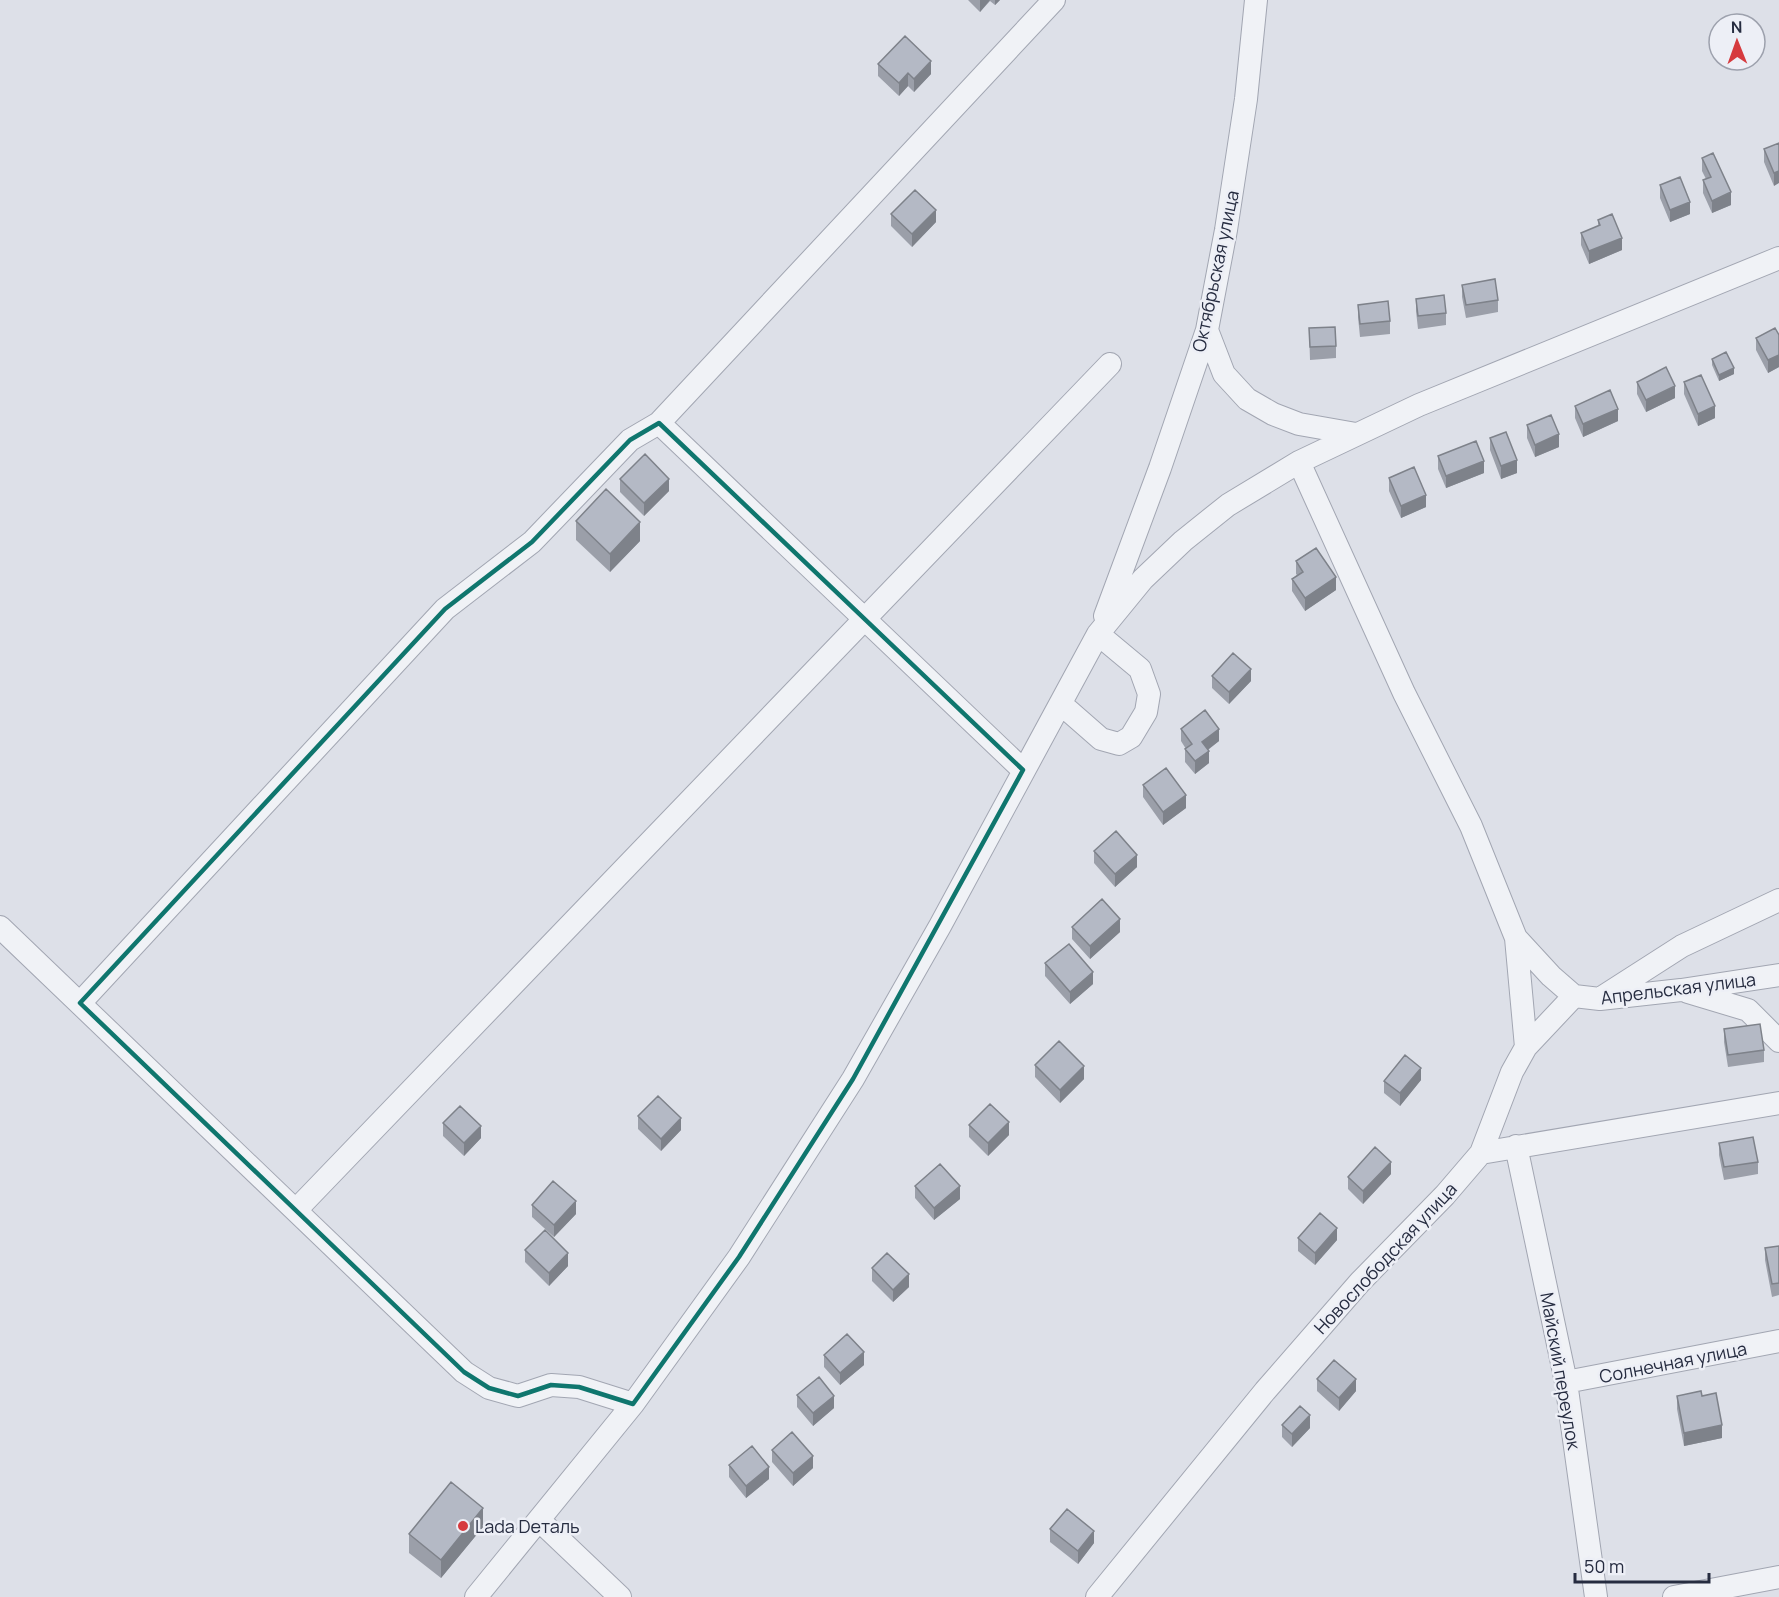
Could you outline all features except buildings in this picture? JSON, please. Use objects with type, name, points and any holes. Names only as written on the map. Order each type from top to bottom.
[{"type":"street","points":[[80,1003],[445,609],[532,542],[630,440],[659,423],[1054,0]]},
{"type":"street","name":"Октябрьская улица","points":[[1098,634],[1160,468],[1207,330],[1226,230],[1246,99],[1256,0]]},
{"type":"street","points":[[484,1595],[539,1520],[633,1404],[740,1257],[854,1079],[940,926],[1098,634],[1143,579],[1228,505],[1299,462],[1440,396],[1779,258]]},
{"type":"street","points":[[1207,330],[1224,374],[1247,399],[1273,414],[1299,424],[1356,434]]},
{"type":"street","points":[[296,1210],[1110,364]]},
{"type":"street","points":[[659,423],[1023,770]]},
{"type":"street","points":[[1299,462],[1404,693],[1471,826],[1516,938],[1526,1047]]},
{"type":"street","points":[[1060,704],[1101,739],[1119,744],[1131,737],[1146,712],[1149,694],[1140,669],[1098,634]]},
{"type":"street","points":[[1600,999],[1682,946],[1779,900]]},
{"type":"street","points":[[0,927],[464,1372],[489,1388],[518,1396],[551,1385],[579,1387],[633,1404]]},
{"type":"street","points":[[1516,938],[1551,976],[1574,996]]},
{"type":"street","name":"Апрельская улица","points":[[1482,1153],[1512,1072],[1526,1047],[1574,996],[1600,999],[1681,990],[1779,975]]},
{"type":"street","points":[[1681,990],[1748,1010],[1779,1041]]},
{"type":"street","points":[[1482,1153],[1779,1103]]},
{"type":"street","name":"Майский переулок","points":[[1516,1146],[1566,1382],[1596,1597]]},
{"type":"street","name":"Новослободская улица","points":[[1097,1597],[1265,1391],[1360,1282],[1445,1195],[1482,1153]]},
{"type":"street","name":"Солнечная улица","points":[[1566,1382],[1779,1341]]},
{"type":"street","points":[[539,1520],[620,1597]]},
{"type":"street","points":[[1674,1597],[1779,1577]]},
{"type":"highlighted area","points":[[659,423],[1023,770],[853,1079],[739,1257],[633,1404],[579,1387],[551,1385],[518,1396],[489,1388],[464,1372],[80,1003],[445,609],[532,542],[630,440]]},
{"type":"place","name":"Lada Dеталь","points":[[463,1526]]}]
